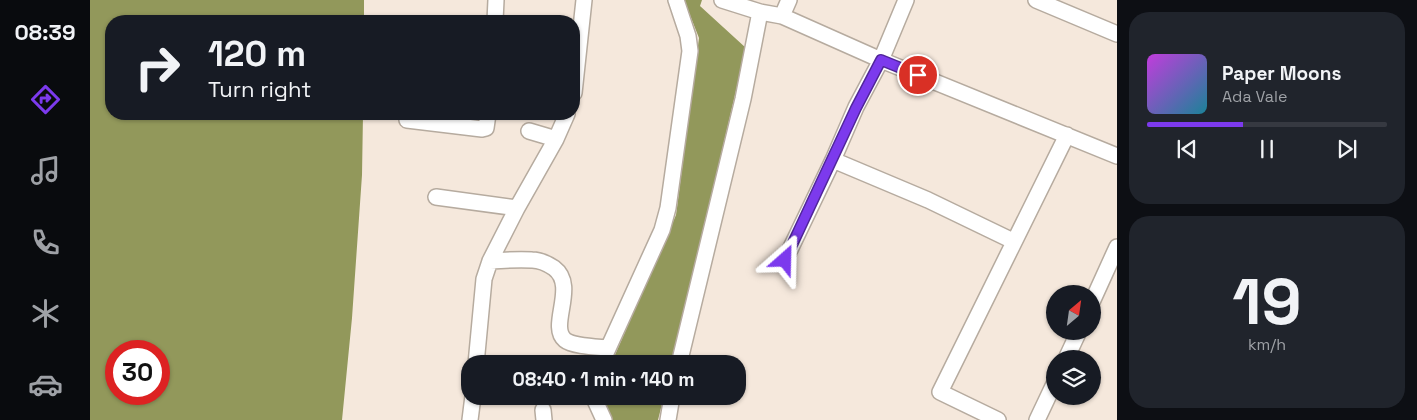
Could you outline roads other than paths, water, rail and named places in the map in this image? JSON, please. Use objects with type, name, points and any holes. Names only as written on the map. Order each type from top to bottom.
[{"type":"street","points":[[495,15],[496,0]]},
{"type":"street","points":[[580,37],[584,0]]},
{"type":"street","points":[[604,355],[662,230],[668,208],[690,51],[688,36],[676,0]]},
{"type":"street","points":[[722,0],[760,12],[782,16],[881,60],[1117,156]]},
{"type":"street","points":[[782,16],[789,0]]},
{"type":"street","points":[[785,260],[856,108],[881,60],[906,0]]},
{"type":"street","points":[[1036,0],[1117,34]]},
{"type":"street","points":[[681,355],[743,99],[760,12]]},
{"type":"street","points":[[407,120],[482,129],[486,128],[488,120]]},
{"type":"street","points":[[477,355],[484,279],[490,261],[564,120]]},
{"type":"street","points":[[529,131],[556,139]]},
{"type":"street","points":[[998,420],[940,392],[1067,135]]},
{"type":"street","points":[[833,160],[928,200],[1013,241]]},
{"type":"street","points":[[436,197],[517,208]]},
{"type":"street","points":[[1100,285],[1117,247]]},
{"type":"street","points":[[490,261],[534,260],[555,269],[560,273],[564,282],[560,327],[565,340],[572,343],[607,348]]},
{"type":"street","points":[[1037,420],[1046,401]]},
{"type":"street","points":[[470,420],[472,405]]},
{"type":"street","points":[[597,405],[604,420]]},
{"type":"street","points":[[668,420],[670,405]]}]
